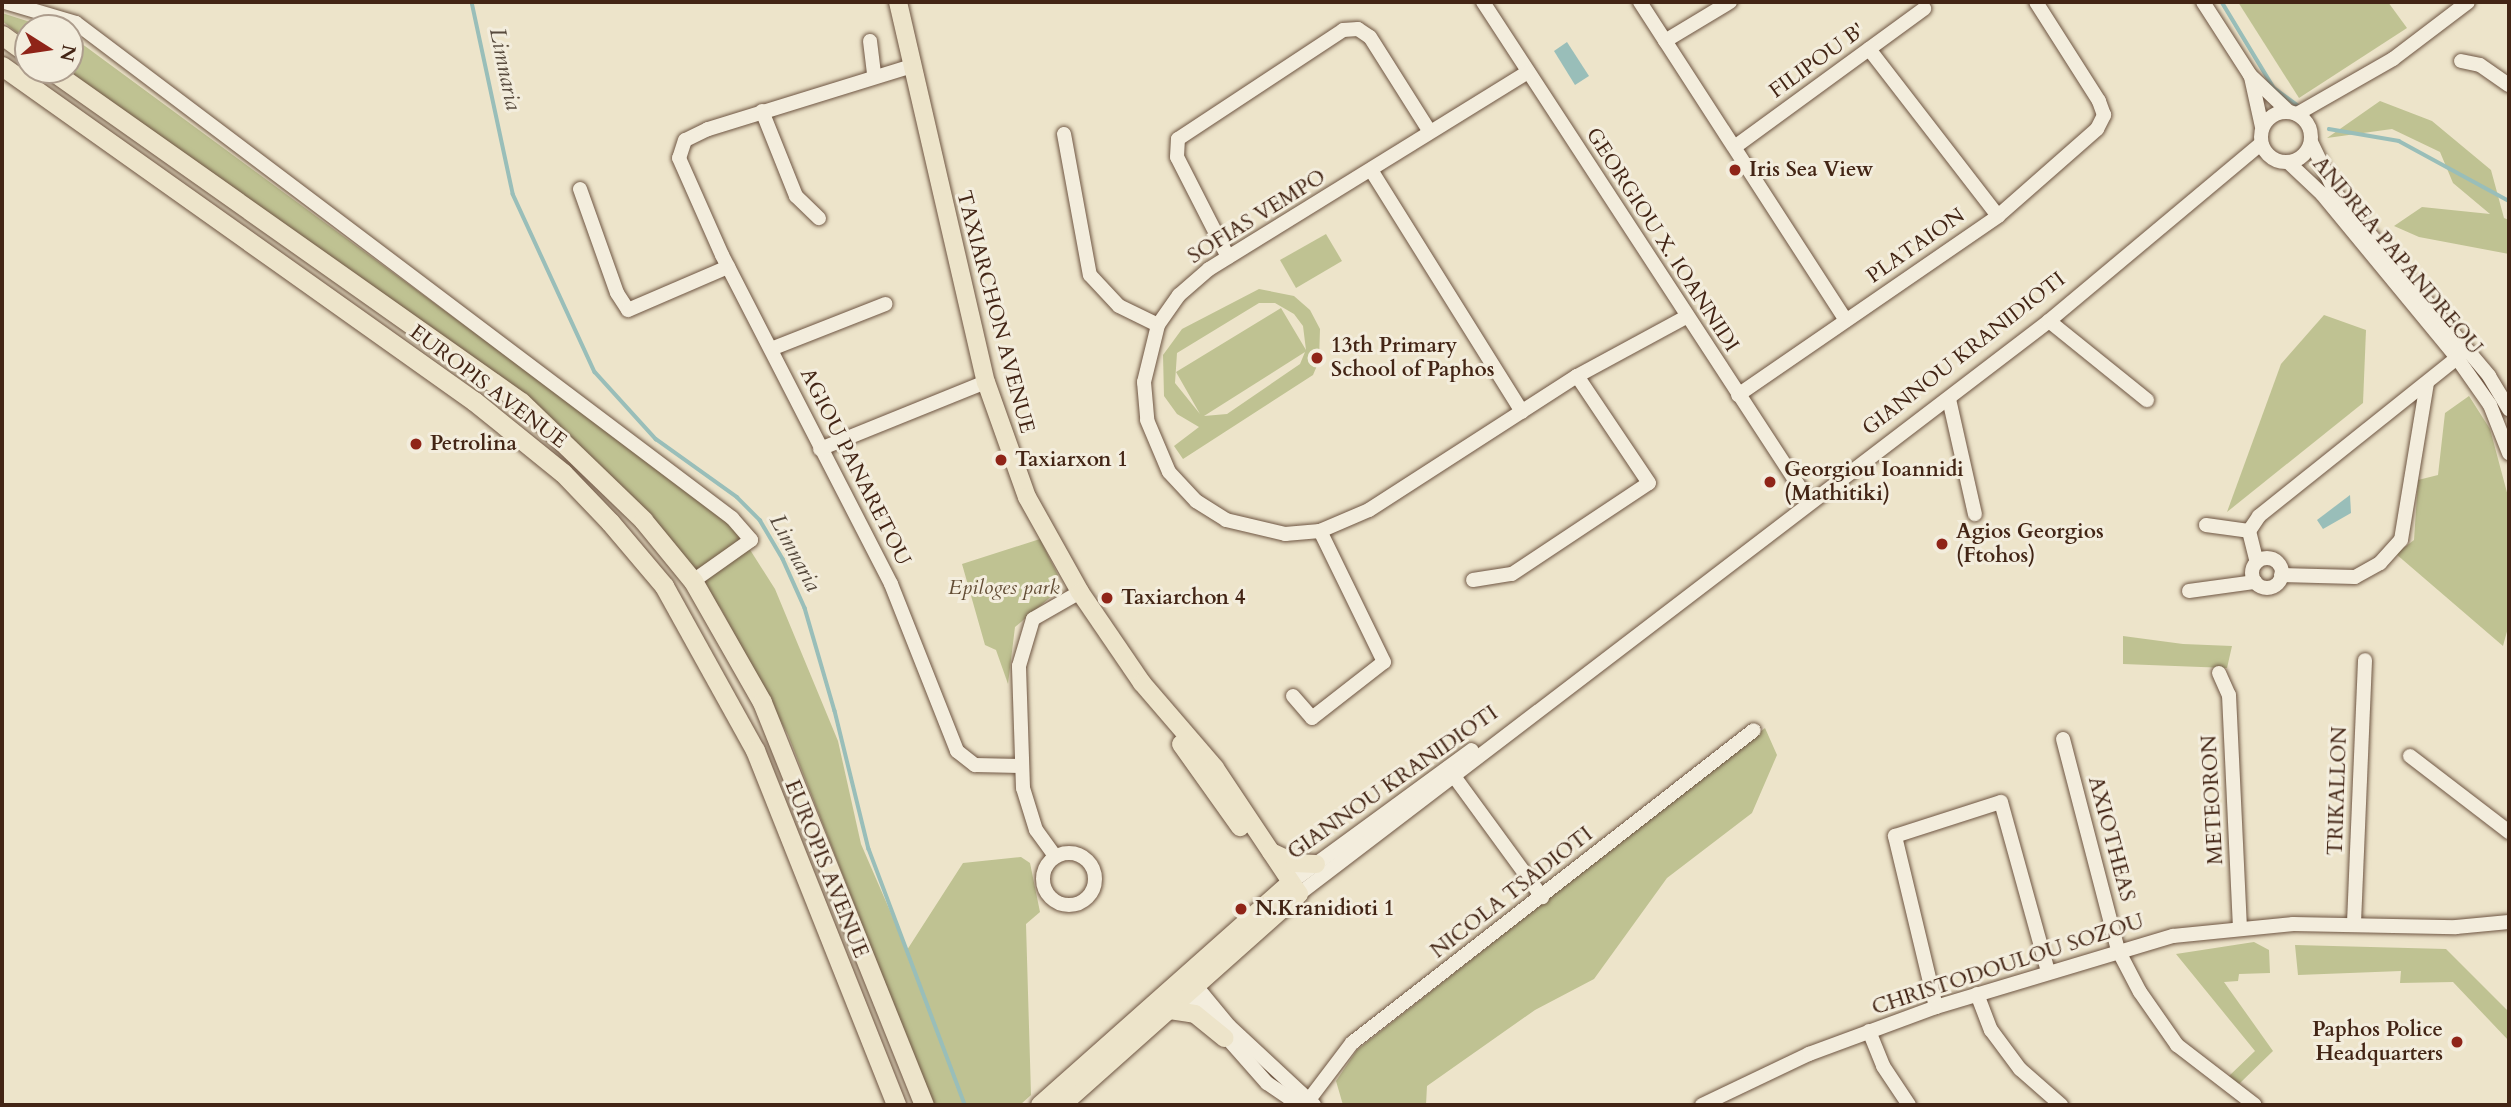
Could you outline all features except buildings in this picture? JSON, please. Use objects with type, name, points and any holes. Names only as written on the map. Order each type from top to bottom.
[{"type":"highway","name":"EUROPIS AVENUE","points":[[2,66],[484,408],[563,473],[610,522],[664,586],[755,750],[896,1105]]},
{"type":"highway","name":"EUROPIS AVENUE","points":[[71,84],[520,402],[586,460],[693,581],[762,702],[924,1105]]},
{"type":"main road","name":"TAXIARCHON AVENUE","points":[[898,2],[986,382],[1027,497],[1080,592],[1290,892]]},
{"type":"main road","name":"TAXIARCHON AVENUE","points":[[1168,719],[1215,768],[1268,851],[1290,892]]},
{"type":"main road","points":[[1268,851],[1291,862],[1315,864]]},
{"type":"main road","name":"GIANNOU KRANIDIOTI","points":[[1041,1105],[1187,984],[1290,892]]},
{"type":"main road","name":"GIANNOU KRANIDIOTI","points":[[1062,1105],[1170,1010],[1187,984]]},
{"type":"main road","points":[[1170,1010],[1195,1014],[1225,1038]]},
{"type":"street","points":[[5,2],[76,23],[732,518],[751,540],[693,581]]},
{"type":"street","name":"GEORGIOU X. IOANNIDI","points":[[1483,2],[1686,317],[1808,500]]},
{"type":"street","points":[[1640,2],[1736,146],[1846,320]]},
{"type":"street","points":[[1665,41],[1730,2]]},
{"type":"street","name":"PLATAION","points":[[1738,395],[1998,216],[2083,143],[2104,115],[2036,2]]},
{"type":"street","points":[[2203,2],[2250,75],[2292,112],[2311,138]]},
{"type":"street","points":[[2262,127],[2273,115],[2292,112],[2328,100],[2393,60],[2468,2]]},
{"type":"street","name":"FILIPOU B'","points":[[1736,146],[1924,9]]},
{"type":"street","points":[[1228,257],[1177,157],[1178,139],[1343,30],[1357,29],[1370,37],[1430,132]]},
{"type":"street","points":[[870,41],[874,76]]},
{"type":"street","points":[[1870,49],[1998,216]]},
{"type":"street","points":[[2461,61],[2480,65],[2509,85]]},
{"type":"street","points":[[819,218],[796,196],[762,111],[912,66]]},
{"type":"street","name":"SOFIAS VEMPO","points":[[1528,72],[1228,257],[1191,283],[1158,325],[1146,364],[1147,420],[1179,485],[1212,512],[1244,527],[1285,534],[1320,531],[1368,510],[1577,376],[1686,317]]},
{"type":"street","points":[[2250,75],[2262,127],[2261,144],[2274,159],[2288,162],[2302,156],[2328,100]]},
{"type":"street","name":"AGIOU PANARETOU","points":[[762,111],[708,129],[681,146],[678,158],[692,194],[891,584],[957,751],[975,765],[1020,766]]},
{"type":"street","points":[[1063,134],[1090,275],[1119,306],[1158,325]]},
{"type":"street","name":"ANDREA PAPANDREOU","points":[[2311,138],[2336,194],[2462,354],[2490,405],[2509,453]]},
{"type":"street","name":"GIANNOU KRANIDIOTI","points":[[1290,892],[1315,864],[1522,722],[1808,500],[1949,399],[2049,321],[2261,144]]},
{"type":"street","name":"ANDREA PAPANDREOU","points":[[2288,162],[2322,194],[2509,409]]},
{"type":"street","points":[[1371,170],[1522,412]]},
{"type":"street","points":[[580,189],[617,293],[628,310],[728,267]]},
{"type":"street","points":[[771,349],[886,304]]},
{"type":"street","points":[[2049,321],[2147,400]]},
{"type":"street","points":[[2255,582],[2257,562],[2249,531],[2259,516],[2462,354]]},
{"type":"street","points":[[1473,580],[1512,574],[1649,483],[1577,376]]},
{"type":"street","points":[[820,449],[986,382]]},
{"type":"street","points":[[2281,575],[2355,577],[2380,564],[2401,540],[2427,383]]},
{"type":"street","points":[[1949,399],[1975,514]]},
{"type":"street","points":[[2206,525],[2249,531]]},
{"type":"street","points":[[1293,696],[1312,718],[1384,662],[1320,531]]},
{"type":"street","points":[[2257,562],[2275,561],[2281,575]]},
{"type":"street","points":[[2189,591],[2255,582],[2272,587],[2281,575]]},
{"type":"street","points":[[1055,856],[1036,830],[1020,766],[1020,666],[1033,619],[1080,592]]},
{"type":"street","name":"TRIKALLON","points":[[2354,923],[2365,660]]},
{"type":"street","name":"METEORON","points":[[2219,673],[2229,695],[2240,928]]},
{"type":"street","name":"NICOLA TSADIOTI","points":[[1311,1103],[1352,1043],[1754,730]]},
{"type":"street","name":"AXIOTHEAS","points":[[2063,739],[2118,950],[2178,1045],[2255,1105]]},
{"type":"street","points":[[2410,756],[2509,832]]},
{"type":"street","points":[[1450,771],[1542,897]]},
{"type":"street","name":"GIANNOU KRANIDIOTI","points":[[1290,892],[1450,771]]},
{"type":"street","points":[[1936,1007],[1895,836],[2001,802],[2048,971]]},
{"type":"street","name":"CHRISTODOULOU SOZOU","points":[[1702,1105],[1869,1031],[2118,950],[2240,928],[2354,923],[2456,927],[2509,922]]},
{"type":"street","points":[[1187,984],[1225,1038],[1281,1094],[1311,1103]]},
{"type":"street","points":[[1187,984],[1311,1103]]},
{"type":"street","points":[[1977,995],[1991,1030],[2020,1069],[2061,1105]]},
{"type":"street","points":[[1869,1031],[1883,1066],[1909,1105]]},
{"type":"green space","points":[[2238,2],[2388,2],[2407,28],[2299,98]]},
{"type":"green space","points":[[2,13],[14,17],[14,30],[2,21]]},
{"type":"green space","points":[[84,45],[733,523],[775,589],[838,741],[861,844],[907,950],[963,863],[1021,857],[1030,863],[1040,912],[1026,924],[1031,1095],[1020,1105],[933,1105],[788,735],[721,609],[681,559],[558,429],[84,82]]},
{"type":"green space","points":[[2380,101],[2432,121],[2491,170],[2504,218],[2509,220],[2509,254],[2419,237],[2394,226],[2422,207],[2490,214],[2453,183],[2440,152],[2392,129],[2327,138]]},
{"type":"green space","points":[[1326,234],[1342,261],[1296,288],[1280,260]]},
{"type":"green space","points":[[1259,289],[1294,296],[1310,310],[1320,329],[1319,361],[1313,375],[1183,459],[1174,446],[1199,427],[1177,414],[1164,396],[1163,355],[1182,329]],"holes":[[[1259,303],[1275,303],[1294,314],[1303,326],[1306,350],[1281,308],[1176,372],[1200,414],[1175,383],[1177,353]],[[1305,352],[1300,364],[1227,414],[1204,416]]]},
{"type":"green space","points":[[2324,315],[2366,330],[2363,403],[2227,512],[2281,364]]},
{"type":"green space","points":[[2469,396],[2490,429],[2509,500],[2509,624],[2503,646],[2396,554],[2414,540],[2418,480],[2438,475],[2445,413]]},
{"type":"green space","name":"Epiloges park","points":[[1040,539],[1058,575],[1054,594],[1015,627],[1008,684],[996,650],[985,645],[962,564]]},
{"type":"green space","points":[[2123,636],[2183,644],[2232,646],[2227,668],[2123,664]]},
{"type":"green space","points":[[1765,728],[1777,755],[1752,813],[1667,878],[1594,979],[1535,1010],[1427,1086],[1426,1105],[1343,1105],[1336,1081],[1357,1050]]},
{"type":"green space","points":[[2254,942],[2269,950],[2270,973],[2239,974],[2238,981],[2224,982],[2273,1051],[2239,1084],[2229,1076],[2255,1051],[2176,954]]},
{"type":"green space","points":[[2295,945],[2446,949],[2509,1012],[2509,1041],[2453,982],[2400,983],[2401,971],[2298,975]]},
{"type":"water","points":[[1567,42],[1589,76],[1575,85],[1554,51]]},
{"type":"water","points":[[2350,495],[2351,513],[2323,529],[2317,520]]},
{"type":"waterway","name":"Limnaria","points":[[472,2],[513,194],[595,372],[656,439],[737,497],[760,520],[783,559],[805,608],[835,711],[869,849],[965,1105]]},
{"type":"waterway","points":[[2222,2],[2274,88],[2300,107]]},
{"type":"waterway","points":[[2329,129],[2399,141],[2509,201]]},
{"type":"place","name":"Iris Sea View","points":[[1735,170]]},
{"type":"place","name":"13th Primary School of Paphos","points":[[1317,358]]},
{"type":"place","name":"Petrolina","points":[[416,444]]},
{"type":"place","name":"Taxiarxon 1","points":[[1001,460]]},
{"type":"place","name":"Georgiou Ioannidi (Mathitiki)","points":[[1770,482]]},
{"type":"place","name":"Agios Georgios (Ftohos)","points":[[1942,544]]},
{"type":"place","name":"Taxiarchon 4","points":[[1107,598]]},
{"type":"place","name":"N.Kranidioti 1","points":[[1241,909]]},
{"type":"place","name":"Paphos Police Headquarters","points":[[2457,1042]]}]
